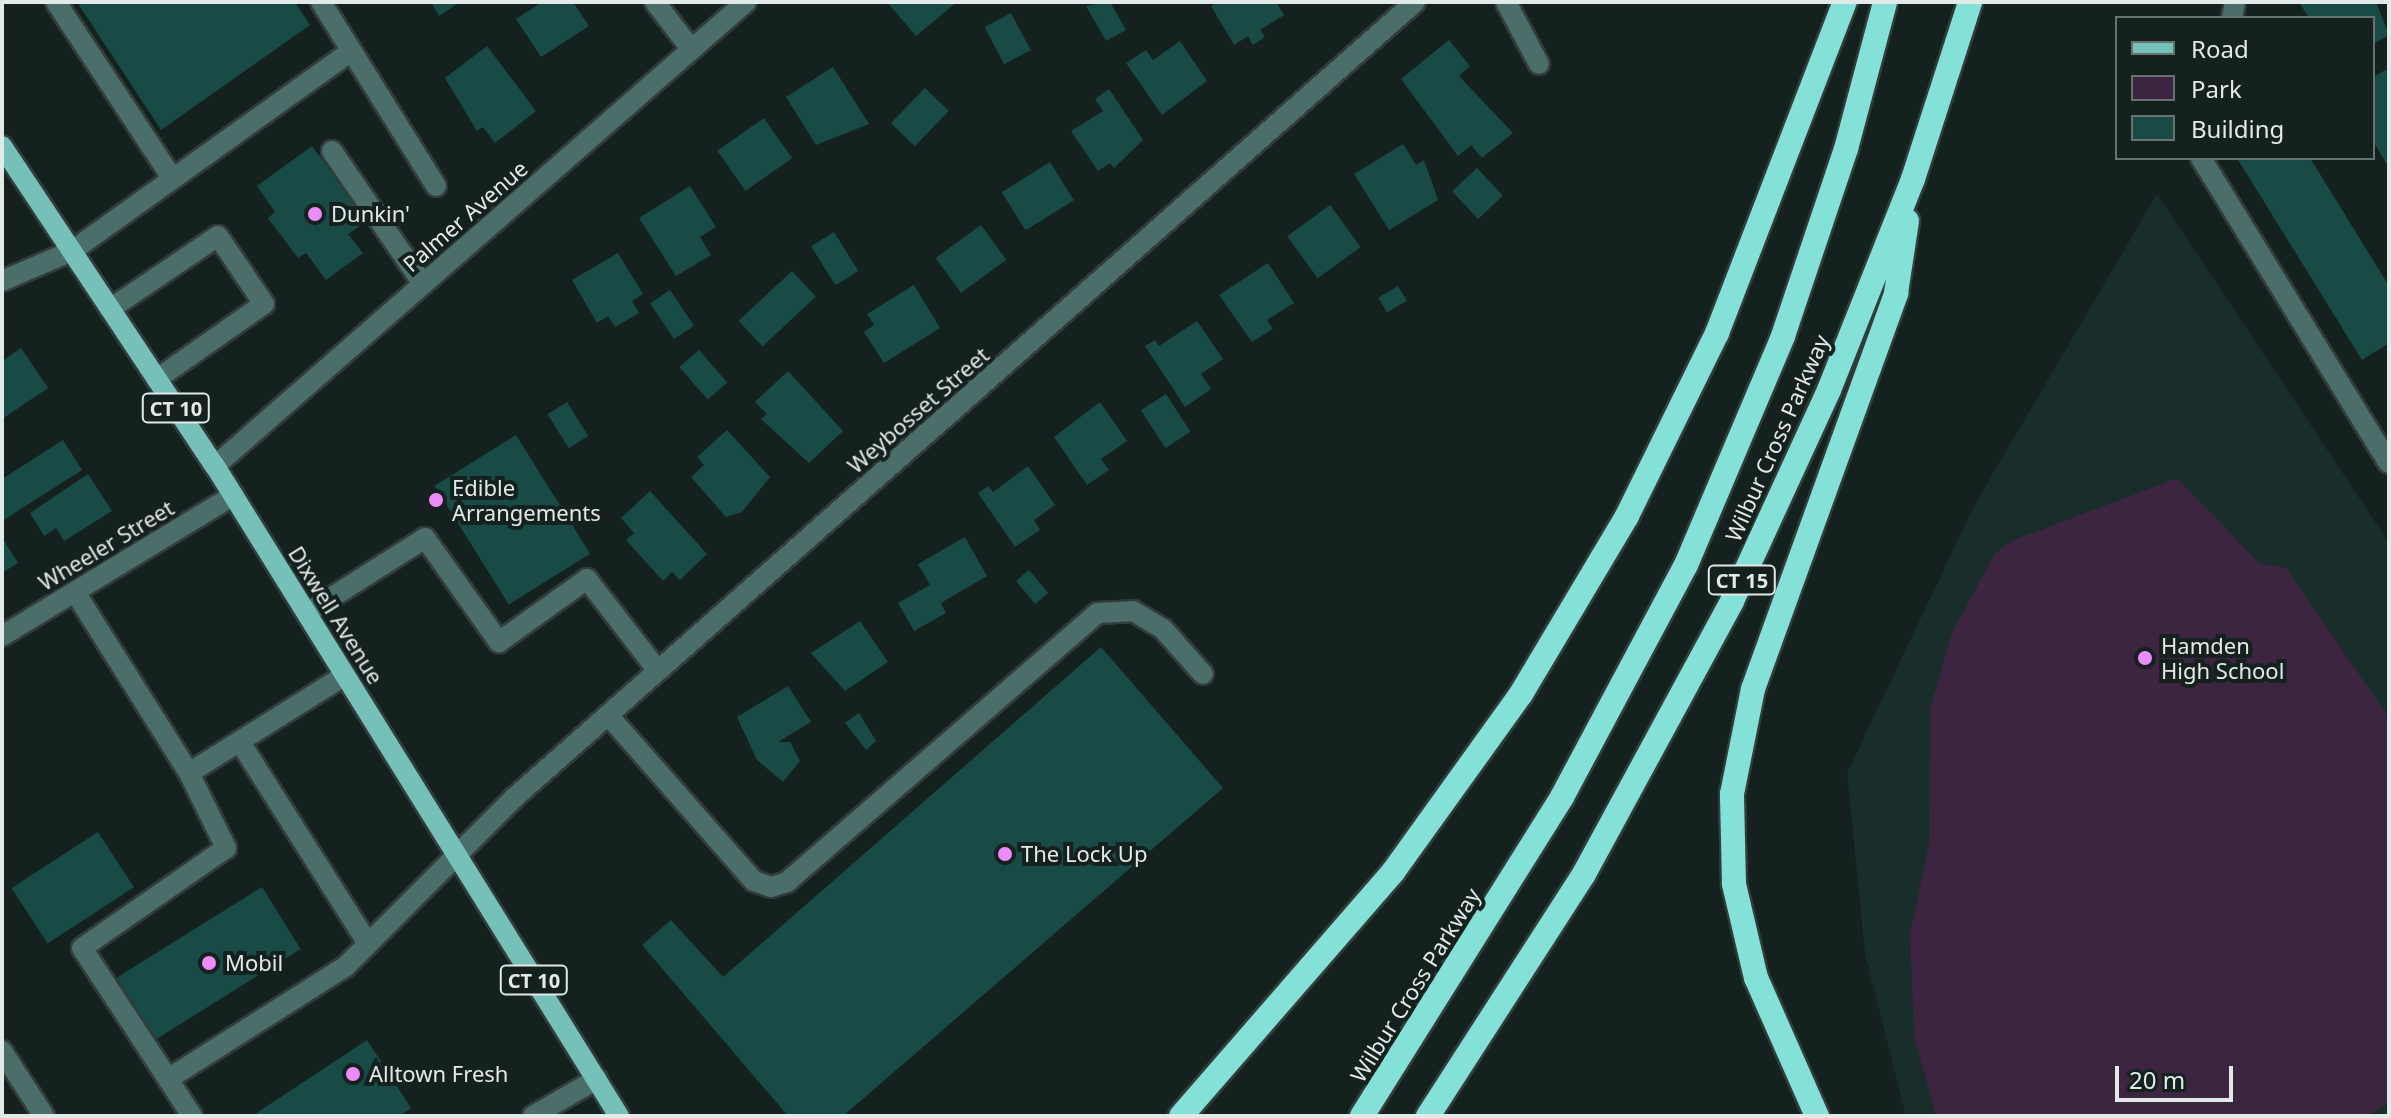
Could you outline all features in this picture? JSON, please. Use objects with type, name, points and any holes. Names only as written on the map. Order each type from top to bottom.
[{"type":"highway","points":[[1181,1116],[1393,872],[1521,694],[1603,557],[1717,333],[1845,2]]},
{"type":"highway","name":"Wilbur Cross Parkway","points":[[1362,1116],[1562,797],[1686,565],[1783,336],[1846,149],[1885,2]]},
{"type":"highway","name":"Wilbur Cross Parkway","points":[[1428,1116],[1584,874],[1732,601],[1829,390],[1913,179],[1970,2]]},
{"type":"highway","points":[[1817,1116],[1756,978],[1734,884],[1732,794],[1753,689],[1896,293],[1913,179]]},
{"type":"main road","name":"Dixwell Avenue","points":[[2,146],[234,495],[454,856],[619,1116]]},
{"type":"street","points":[[56,2],[172,178]]},
{"type":"street","points":[[321,2],[436,186]]},
{"type":"street","points":[[655,2],[691,49]]},
{"type":"street","name":"Palmer Avenue","points":[[215,466],[746,2]]},
{"type":"street","name":"Weybosset Street","points":[[168,1079],[368,944],[454,856],[608,715],[1415,2]]},
{"type":"street","points":[[1506,2],[1539,64]]},
{"type":"street","points":[[2,281],[72,251],[351,51]]},
{"type":"street","points":[[332,151],[423,284]]},
{"type":"street","points":[[2202,160],[2389,463]]},
{"type":"street","points":[[110,309],[218,236],[264,304],[157,379]]},
{"type":"street","name":"Wheeler Street","points":[[2,636],[234,495]]},
{"type":"street","points":[[307,613],[425,538],[499,642],[587,579],[658,671]]},
{"type":"street","points":[[75,592],[189,773],[226,848],[82,948],[192,1116]]},
{"type":"street","points":[[608,715],[754,881],[771,887],[787,882],[1098,613],[1133,611],[1163,629],[1203,674]]},
{"type":"street","points":[[189,773],[345,675]]},
{"type":"street","points":[[240,742],[368,944]]},
{"type":"street","points":[[2,1051],[44,1116]]},
{"type":"street","points":[[533,1116],[597,1079]]},
{"type":"shaded area","name":"Hamden High School","points":[[2157,194],[2389,543],[2389,1116],[1906,1116],[1865,954],[1847,773],[1975,504]]},
{"type":"green space","name":"Hamden High School","points":[[2177,478],[2259,563],[2286,568],[2389,718],[2389,1102],[2367,1116],[1936,1116],[1914,1036],[1910,934],[1929,844],[1930,709],[1952,633],[1995,553],[2012,541]]},
{"type":"building","points":[[77,2],[295,2],[310,25],[161,130]]},
{"type":"building","points":[[431,2],[460,2],[439,16]]},
{"type":"building","points":[[542,2],[573,2],[589,26],[541,57],[516,19]]},
{"type":"building","points":[[887,2],[957,2],[916,36]]},
{"type":"building","points":[[1110,2],[1126,30],[1106,41],[1086,6]]},
{"type":"building","points":[[1217,2],[1276,2],[1284,15],[1260,30],[1265,37],[1253,45],[1248,36],[1234,45],[1211,6]]},
{"type":"building","points":[[2299,2],[2376,2],[2389,35],[2375,43],[2375,16],[2308,16]]},
{"type":"building","points":[[1011,13],[1031,50],[1004,64],[985,27]]},
{"type":"building","points":[[1449,40],[1470,66],[1459,76],[1513,133],[1482,158],[1471,145],[1458,156],[1401,79]]},
{"type":"building","points":[[1180,41],[1207,81],[1162,115],[1126,63],[1146,50],[1153,60]]},
{"type":"building","points":[[487,46],[536,111],[495,143],[483,127],[477,131],[445,78]]},
{"type":"building","points":[[833,67],[869,124],[816,145],[786,97]]},
{"type":"building","points":[[2389,68],[2389,168],[2375,144],[2375,76]]},
{"type":"building","points":[[925,88],[949,111],[915,146],[891,123]]},
{"type":"building","points":[[1109,89],[1143,140],[1114,168],[1110,163],[1098,171],[1071,131],[1103,111],[1095,99]]},
{"type":"building","points":[[764,118],[792,158],[745,191],[717,151]]},
{"type":"building","points":[[1403,144],[1416,165],[1424,160],[1438,200],[1389,230],[1354,174]]},
{"type":"building","points":[[312,146],[367,221],[348,234],[363,253],[326,280],[306,253],[298,258],[268,218],[275,212],[257,186]]},
{"type":"building","points":[[2238,160],[2311,160],[2389,286],[2389,343],[2362,360]]},
{"type":"building","points":[[1050,162],[1074,200],[1026,230],[1002,192]]},
{"type":"building","points":[[1477,168],[1503,196],[1478,219],[1452,191]]},
{"type":"building","points":[[690,186],[716,227],[700,237],[711,255],[676,276],[639,218]]},
{"type":"building","points":[[1330,205],[1361,247],[1318,278],[1287,236]]},
{"type":"building","points":[[981,225],[1006,260],[961,293],[936,258]]},
{"type":"building","points":[[834,232],[858,271],[835,285],[811,246]]},
{"type":"building","points":[[618,253],[643,294],[632,301],[639,313],[615,327],[608,316],[597,323],[572,280]]},
{"type":"building","points":[[1268,263],[1294,303],[1267,320],[1273,329],[1252,342],[1219,295]]},
{"type":"building","points":[[792,271],[816,297],[762,346],[739,321]]},
{"type":"building","points":[[914,285],[940,328],[884,363],[864,332],[874,325],[867,314]]},
{"type":"building","points":[[1398,286],[1407,301],[1387,312],[1378,298]]},
{"type":"building","points":[[670,290],[694,326],[674,339],[650,303]]},
{"type":"building","points":[[1197,321],[1223,359],[1201,374],[1211,389],[1185,407],[1145,346],[1155,340],[1159,346]]},
{"type":"building","points":[[21,348],[48,388],[2,419],[2,361]]},
{"type":"building","points":[[699,350],[727,382],[708,400],[679,367]]},
{"type":"building","points":[[788,371],[843,431],[809,463],[761,419],[767,414],[755,402]]},
{"type":"building","points":[[1166,394],[1191,432],[1165,448],[1141,410]]},
{"type":"building","points":[[567,402],[588,436],[569,448],[547,414]]},
{"type":"building","points":[[1100,402],[1127,441],[1101,459],[1109,470],[1087,485],[1054,437]]},
{"type":"building","points":[[727,430],[770,477],[742,512],[726,517],[691,477],[704,465],[697,457]]},
{"type":"building","points":[[516,435],[590,554],[509,605],[435,486]]},
{"type":"building","points":[[63,440],[82,470],[2,521],[2,479]]},
{"type":"building","points":[[1028,466],[1055,505],[1034,520],[1040,530],[1015,547],[978,493],[988,486],[993,492]]},
{"type":"building","points":[[88,474],[112,511],[64,541],[56,528],[44,536],[30,513]]},
{"type":"building","points":[[650,491],[707,554],[680,580],[672,572],[663,581],[626,540],[634,533],[621,518]]},
{"type":"building","points":[[2,537],[18,563],[2,573]]},
{"type":"building","points":[[965,537],[987,576],[941,603],[946,613],[914,631],[898,603],[930,585],[918,564]]},
{"type":"building","points":[[1029,570],[1048,593],[1035,604],[1016,581]]},
{"type":"building","points":[[860,621],[888,662],[845,691],[811,653]]},
{"type":"building","name":"The Lock Up","points":[[1101,647],[1223,788],[843,1116],[788,1116],[642,945],[671,920],[723,977]]},
{"type":"building","points":[[788,686],[811,722],[778,742],[790,742],[800,761],[783,782],[757,760],[737,717]]},
{"type":"building","points":[[859,713],[876,741],[866,750],[845,723]]},
{"type":"building","points":[[98,832],[134,887],[48,943],[12,888]]},
{"type":"building","name":"Mobil","points":[[262,887],[301,949],[156,1040],[117,978]]},
{"type":"building","name":"Alltown Fresh","points":[[367,1040],[411,1108],[399,1116],[252,1116]]},
{"type":"place","name":"Dunkin'","points":[[315,214]]},
{"type":"place","name":"Edible Arrangements","points":[[436,500]]},
{"type":"place","name":"Hamden High School","points":[[2145,658]]},
{"type":"place","name":"The Lock Up","points":[[1005,854]]},
{"type":"place","name":"Mobil","points":[[209,963]]},
{"type":"place","name":"Alltown Fresh","points":[[353,1074]]}]
